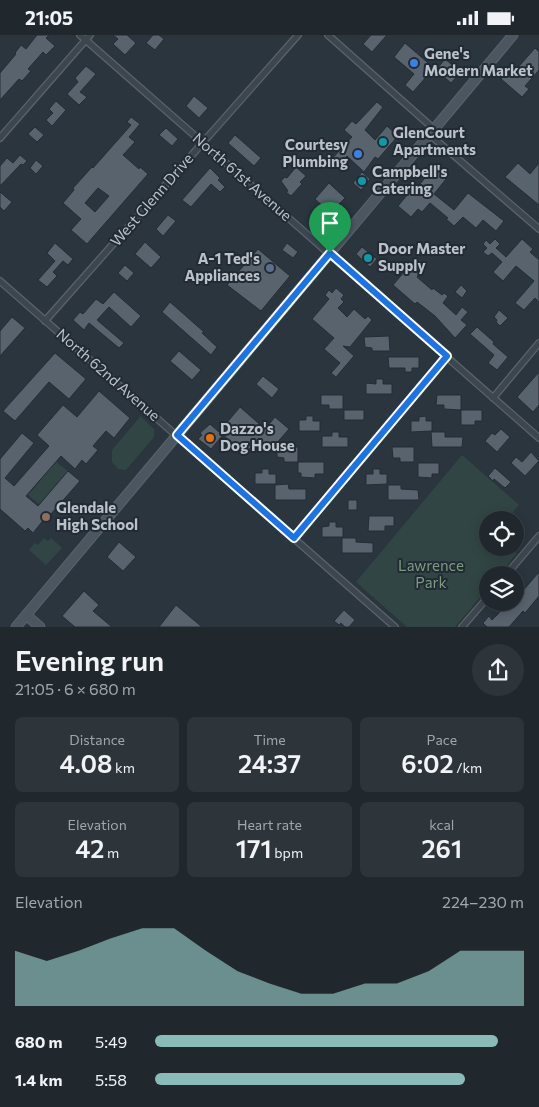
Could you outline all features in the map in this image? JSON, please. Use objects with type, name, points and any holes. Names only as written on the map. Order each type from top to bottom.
[{"type":"main road","points":[[16,627],[513,35]]},
{"type":"main road","points":[[26,615],[40,627]]},
{"type":"street","name":"North 61st Avenue","points":[[80,35],[88,38],[539,438]]},
{"type":"street","name":"West Glenn Drive","points":[[45,321],[298,35]]},
{"type":"street","points":[[328,35],[539,229]]},
{"type":"street","points":[[0,138],[88,38]]},
{"type":"street","name":"North 62nd Avenue","points":[[0,281],[395,627]]},
{"type":"street","points":[[493,398],[539,343]]},
{"type":"street","points":[[294,538],[447,356]]},
{"type":"street","points":[[514,566],[539,536]]},
{"type":"street","points":[[462,627],[479,607]]},
{"type":"green space","points":[[140,416],[154,429],[154,437],[126,470],[118,469],[112,462],[112,450]]},
{"type":"green space","name":"Lawrence Park","points":[[462,455],[519,505],[514,511],[479,511],[479,556],[515,556],[506,566],[479,566],[479,598],[455,627],[407,627],[356,582]]},
{"type":"green space","points":[[56,462],[68,471],[39,504],[28,495]]},
{"type":"green space","points":[[44,538],[48,541],[51,538],[62,548],[46,565],[29,550],[35,543],[38,545]]},
{"type":"building","points":[[37,35],[49,35],[46,38],[55,46],[46,55],[43,52],[28,69],[31,71],[22,81],[19,79],[0,100],[0,73],[21,45],[26,49]]},
{"type":"building","points":[[113,35],[127,35],[136,43],[125,55],[113,44],[118,39]]},
{"type":"building","points":[[153,35],[159,35],[164,39],[155,50],[146,43]]},
{"type":"building","points":[[371,35],[387,35],[372,52],[363,44]]},
{"type":"building","name":"Gene's Modern Market","points":[[405,43],[434,68],[413,92],[405,85],[414,74],[394,57]]},
{"type":"building","points":[[535,48],[539,52],[539,70],[525,86],[529,89],[522,97],[501,79],[510,69],[514,72]]},
{"type":"building","points":[[445,59],[461,72],[451,83],[436,70]]},
{"type":"building","points":[[86,66],[96,74],[80,92],[87,97],[79,105],[67,94],[78,82],[75,78]]},
{"type":"building","points":[[194,96],[208,108],[199,118],[186,106]]},
{"type":"building","points":[[56,101],[66,110],[52,126],[46,120],[53,113],[49,109]]},
{"type":"building","points":[[377,102],[383,107],[365,130],[375,140],[387,126],[398,136],[378,159],[375,157],[364,172],[347,156],[336,168],[329,162],[352,137],[344,130],[352,121],[356,124]]},
{"type":"building","points":[[131,117],[140,124],[129,137],[135,142],[123,155],[148,174],[87,244],[71,230],[81,219],[63,203],[74,190],[73,188],[131,125],[127,122]],"holes":[[[98,188],[109,196],[95,212],[85,203]]]},
{"type":"building","points":[[35,127],[44,135],[37,142],[28,134]]},
{"type":"building","points":[[166,128],[178,139],[172,146],[159,135]]},
{"type":"building","points":[[235,135],[261,158],[254,166],[228,143]]},
{"type":"building","points":[[20,155],[27,161],[23,165],[21,164],[0,186],[0,166],[7,158],[13,163]]},
{"type":"building","points":[[36,160],[43,166],[36,174],[30,168]]},
{"type":"building","points":[[518,163],[530,174],[539,163],[539,205],[505,177]]},
{"type":"building","points":[[296,167],[306,176],[300,182],[302,184],[291,196],[286,192],[288,191],[281,181],[285,177],[287,178]]},
{"type":"building","points":[[434,167],[446,179],[434,194],[454,210],[468,193],[504,221],[496,231],[483,220],[476,228],[463,217],[454,226],[446,219],[448,218],[430,203],[422,212],[418,209],[411,217],[398,206],[413,188],[415,190]]},
{"type":"building","points":[[210,168],[220,178],[218,180],[225,187],[220,192],[211,184],[191,207],[182,200]]},
{"type":"building","name":"Campbell's Catering","points":[[362,172],[370,179],[361,190],[353,183]]},
{"type":"building","points":[[329,183],[345,198],[339,204],[341,206],[331,217],[327,213],[328,211],[315,199]]},
{"type":"building","points":[[0,192],[12,202],[4,211],[0,207]]},
{"type":"building","points":[[168,215],[176,221],[163,236],[156,229]]},
{"type":"building","points":[[495,239],[500,244],[496,248],[506,257],[522,239],[533,249],[530,252],[539,260],[539,302],[535,298],[524,310],[515,303],[534,281],[516,266],[503,281],[493,272],[502,262],[492,253],[488,256],[483,252],[487,248],[483,244],[486,240],[490,244]]},
{"type":"building","points":[[145,242],[161,257],[151,268],[135,254]]},
{"type":"building","points":[[55,243],[73,259],[68,265],[63,261],[53,272],[57,276],[47,287],[38,280],[55,261],[47,253]]},
{"type":"building","points":[[287,243],[298,252],[293,258],[282,250]]},
{"type":"building","name":"Door Master Supply","points":[[362,247],[377,259],[370,267],[356,254]]},
{"type":"building","points":[[258,249],[290,276],[261,311],[227,285]]},
{"type":"building","points":[[125,265],[134,273],[127,281],[118,273]]},
{"type":"building","points":[[410,265],[420,273],[417,277],[432,290],[433,288],[442,295],[444,293],[448,296],[443,303],[456,315],[462,307],[468,312],[461,320],[467,325],[455,338],[435,316],[417,302],[415,304],[393,285]]},
{"type":"building","points":[[461,285],[467,291],[462,298],[455,292]]},
{"type":"building","points":[[336,288],[344,295],[341,299],[344,302],[338,308],[347,317],[354,309],[365,319],[368,316],[372,320],[350,347],[343,346],[354,356],[336,377],[331,373],[340,363],[324,349],[334,338],[312,319],[329,299],[325,295],[329,290],[332,293]]},
{"type":"building","points":[[114,292],[141,316],[131,327],[109,307],[97,320],[124,343],[119,348],[89,323],[84,330],[73,320],[80,312],[83,314],[96,299],[103,304]]},
{"type":"building","points":[[170,302],[204,332],[202,333],[217,347],[211,355],[162,312]]},
{"type":"building","points":[[499,310],[508,318],[500,326],[494,317]]},
{"type":"building","points":[[12,317],[25,328],[0,356],[0,331]]},
{"type":"building","points":[[477,327],[508,357],[497,370],[488,363],[494,355],[470,334]]},
{"type":"building","points":[[389,336],[390,351],[372,351],[372,348],[365,347],[364,337]]},
{"type":"building","points":[[179,351],[201,370],[192,380],[170,361]]},
{"type":"building","points":[[55,353],[86,379],[69,399],[49,382],[15,421],[3,411]]},
{"type":"building","points":[[388,357],[419,357],[419,368],[412,368],[412,372],[405,372],[405,368],[389,368]]},
{"type":"building","points":[[539,372],[539,405],[533,412],[517,397]]},
{"type":"building","points":[[263,376],[279,389],[272,398],[256,384]]},
{"type":"building","points":[[376,379],[383,379],[383,384],[392,384],[392,394],[366,394],[366,383],[376,384]]},
{"type":"building","points":[[99,391],[130,418],[114,438],[106,431],[93,446],[98,450],[86,464],[82,460],[75,469],[61,456],[26,496],[38,506],[68,471],[80,481],[51,514],[49,513],[33,533],[28,528],[25,531],[0,509],[0,459],[22,433],[34,443],[5,478],[14,486],[49,446],[37,435],[63,405],[77,417]]},
{"type":"building","points":[[321,395],[343,395],[343,409],[329,409],[329,405],[321,405]]},
{"type":"building","points":[[437,395],[461,395],[461,410],[444,409],[444,405],[436,405]]},
{"type":"building","points":[[240,407],[265,429],[275,417],[289,429],[269,452],[256,441],[245,454],[223,435],[211,449],[198,439],[202,435],[200,433],[210,424],[219,432]]},
{"type":"building","points":[[344,410],[364,410],[364,420],[344,420]]},
{"type":"building","points":[[461,410],[482,410],[482,421],[475,421],[475,425],[461,425]]},
{"type":"building","points":[[306,416],[313,416],[313,421],[320,421],[320,431],[299,431],[299,420],[306,420]]},
{"type":"building","points":[[426,416],[426,421],[432,421],[432,431],[411,432],[411,421],[419,421],[419,417]]},
{"type":"building","points":[[501,429],[510,437],[497,452],[485,441],[492,433],[495,435]]},
{"type":"building","points":[[332,432],[339,432],[339,437],[348,437],[348,447],[322,447],[322,436],[332,436]]},
{"type":"building","points":[[431,432],[445,432],[445,437],[463,437],[462,447],[432,447]]},
{"type":"building","points":[[277,447],[298,447],[298,462],[284,462],[284,458],[277,457]]},
{"type":"building","points":[[392,447],[414,447],[414,462],[400,462],[400,458],[393,458]]},
{"type":"building","points":[[531,452],[539,461],[525,476],[511,463],[516,457],[522,462]]},
{"type":"building","points":[[298,462],[324,462],[324,474],[315,474],[315,478],[301,477],[301,473],[298,473]]},
{"type":"building","points":[[418,463],[439,463],[439,474],[432,474],[432,478],[418,477]]},
{"type":"building","points":[[495,468],[511,482],[505,488],[488,476]]},
{"type":"building","points":[[262,469],[269,469],[269,474],[276,474],[276,484],[255,484],[255,473],[262,473]]},
{"type":"building","points":[[373,469],[380,469],[380,474],[387,474],[387,484],[366,485],[366,474],[373,474]]},
{"type":"building","points":[[288,484],[289,489],[306,489],[306,500],[275,500],[275,485]]},
{"type":"building","points":[[388,485],[401,485],[401,489],[418,490],[419,500],[388,500]]},
{"type":"building","points":[[348,500],[357,500],[357,510],[348,510]]},
{"type":"building","points":[[369,516],[394,516],[394,526],[385,526],[385,531],[368,531]]},
{"type":"building","points":[[329,522],[336,522],[336,527],[343,527],[343,537],[322,537],[322,527],[329,526]]},
{"type":"building","points":[[342,538],[356,538],[356,542],[373,543],[373,553],[342,553]]},
{"type":"building","points":[[119,542],[136,557],[123,571],[107,557]]},
{"type":"building","points":[[539,572],[539,596],[525,613],[523,611],[524,590]]},
{"type":"building","points":[[84,591],[99,605],[93,611],[112,627],[75,627],[62,616]]},
{"type":"building","points":[[176,605],[202,627],[159,627]]},
{"type":"building","points":[[344,610],[355,620],[349,627],[345,627],[341,623],[339,625],[334,621]]},
{"type":"building","points":[[501,611],[523,611],[509,627],[487,627],[483,623],[489,616],[492,620]]},
{"type":"place","name":"Gene's Modern Market","points":[[414,63]]},
{"type":"place","name":"GlenCourt Apartments","points":[[383,142]]},
{"type":"place","name":"Courtesy Plumbing","points":[[358,154]]},
{"type":"place","name":"Campbell's Catering","points":[[362,181]]},
{"type":"place","name":"Door Master Supply","points":[[368,258]]},
{"type":"place","name":"A-1 Ted's Appliances","points":[[270,268]]},
{"type":"place","name":"Dazzo's Dog House","points":[[210,438]]},
{"type":"place","name":"Glendale High School","points":[[46,517]]},
{"type":"route","points":[[330,253],[447,356],[294,538],[177,435],[330,253]]}]
